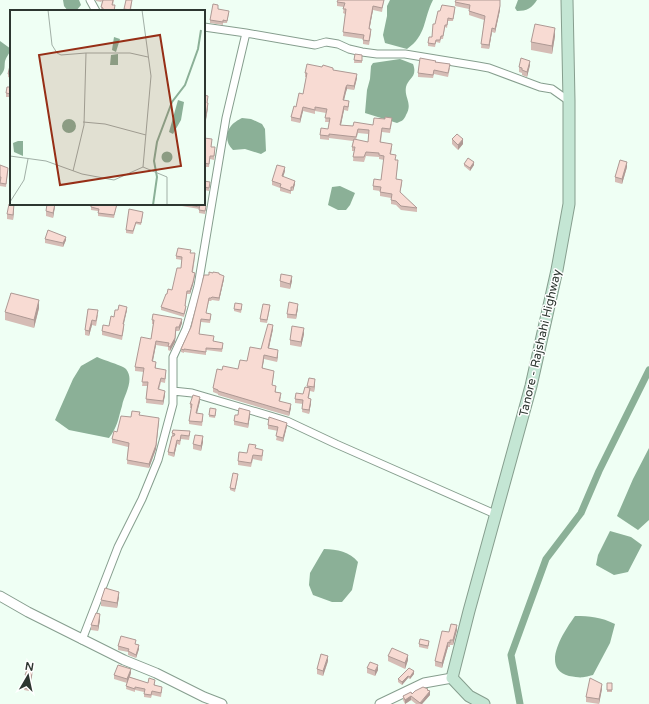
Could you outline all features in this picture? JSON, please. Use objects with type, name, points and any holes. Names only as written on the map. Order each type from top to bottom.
[{"type":"main road","name":"Tanore - Rajshahi Highway","points":[[452,678],[495,514],[531,386],[557,270],[568,204],[569,101],[567,0]]},
{"type":"main road","points":[[452,678],[469,696],[484,704]]},
{"type":"street","points":[[90,0],[95,10]]},
{"type":"street","points":[[205,27],[315,45],[326,42],[338,44],[362,52],[377,54],[405,54],[490,68],[540,88],[552,89],[569,101]]},
{"type":"street","points":[[82,640],[118,547],[142,499],[158,460],[174,404],[173,357],[186,329],[198,286],[226,118],[246,33]]},
{"type":"street","points":[[174,392],[192,393],[287,421],[495,514]]},
{"type":"street","points":[[0,596],[82,640],[222,704]]},
{"type":"street","points":[[380,704],[424,683],[452,678]]},
{"type":"shaded area","points":[[63,0],[79,0],[81,5],[77,10],[67,10],[64,6]]},
{"type":"shaded area","points":[[390,0],[433,0],[418,38],[407,49],[385,43],[383,35],[387,16],[387,6]]},
{"type":"shaded area","points":[[518,0],[537,0],[529,8],[517,11],[515,8]]},
{"type":"shaded area","points":[[0,41],[10,48],[10,51],[5,61],[4,70],[0,76]]},
{"type":"shaded area","points":[[400,59],[413,64],[414,68],[414,75],[406,87],[409,107],[404,118],[402,121],[397,123],[365,113],[371,66],[373,63]]},
{"type":"shaded area","points":[[242,118],[251,119],[262,124],[265,129],[266,151],[261,154],[245,149],[233,150],[231,148],[227,138],[229,129],[233,124]]},
{"type":"shaded area","points":[[340,186],[355,193],[346,210],[338,210],[328,205],[332,187]]},
{"type":"shaded area","points":[[97,357],[126,369],[129,378],[128,388],[117,422],[109,438],[69,430],[55,420],[73,379],[81,366]]},
{"type":"shaded area","points":[[649,448],[649,520],[638,530],[617,516],[633,479]]},
{"type":"shaded area","points":[[610,531],[631,537],[642,545],[628,572],[614,575],[596,565],[598,555]]},
{"type":"shaded area","points":[[324,549],[343,552],[358,562],[352,590],[342,602],[332,602],[313,595],[309,585],[310,573]]},
{"type":"shaded area","points":[[575,616],[595,617],[615,624],[610,643],[593,675],[584,677],[569,676],[560,672],[556,665],[555,657],[557,648]]},
{"type":"building","points":[[103,0],[113,0],[112,5],[115,5],[114,10],[103,10],[101,7]]},
{"type":"building","points":[[126,0],[132,0],[130,10],[124,9]]},
{"type":"building","points":[[338,0],[384,0],[382,8],[373,6],[369,29],[371,29],[369,41],[363,40],[364,35],[343,32],[346,9],[343,9],[345,3],[337,2]]},
{"type":"building","points":[[456,0],[500,0],[495,29],[492,28],[489,45],[481,44],[485,16],[469,11],[470,5],[455,2]]},
{"type":"building","points":[[213,4],[218,5],[218,9],[229,11],[227,21],[223,20],[223,22],[210,20]]},
{"type":"building","points":[[442,5],[455,7],[453,19],[448,18],[443,36],[441,36],[440,40],[436,40],[435,44],[428,43],[429,37],[432,37],[433,24],[435,24],[438,11],[440,11]]},
{"type":"building","points":[[535,24],[555,28],[552,46],[531,42]]},
{"type":"building","points":[[355,54],[362,55],[362,61],[354,60]]},
{"type":"building","points":[[420,58],[450,64],[448,73],[434,70],[433,75],[418,73]]},
{"type":"building","points":[[521,58],[530,61],[527,72],[519,67]]},
{"type":"building","points":[[307,64],[322,67],[323,65],[333,68],[333,70],[357,74],[354,86],[347,85],[346,87],[343,100],[349,101],[348,107],[344,106],[340,125],[353,126],[354,122],[373,125],[374,118],[392,118],[390,129],[382,128],[380,142],[392,144],[390,154],[396,155],[395,160],[398,160],[396,179],[402,180],[400,192],[417,208],[401,206],[396,201],[391,200],[392,194],[380,192],[381,187],[373,186],[374,179],[381,180],[384,156],[379,155],[379,153],[366,152],[364,157],[353,157],[355,147],[352,147],[354,139],[368,142],[369,130],[358,129],[356,137],[329,134],[329,136],[320,135],[321,128],[328,129],[330,118],[325,118],[327,109],[315,107],[315,110],[303,107],[300,119],[291,117],[294,106],[296,107],[299,93],[303,94]]},
{"type":"building","points":[[7,87],[10,87],[10,94],[6,93]]},
{"type":"building","points":[[205,95],[208,96],[205,122]]},
{"type":"building","points":[[457,134],[463,139],[458,145],[452,139]]},
{"type":"building","points":[[205,138],[212,139],[211,147],[215,147],[214,156],[210,156],[209,164],[205,163]]},
{"type":"building","points":[[468,158],[474,162],[470,168],[464,164]]},
{"type":"building","points":[[620,160],[627,162],[622,179],[615,177]]},
{"type":"building","points":[[0,165],[8,168],[6,184],[0,183]]},
{"type":"building","points":[[277,165],[285,167],[282,176],[295,181],[293,187],[291,187],[291,191],[280,187],[281,184],[272,181]]},
{"type":"building","points":[[205,181],[210,182],[209,188],[205,187]]},
{"type":"building","points":[[9,204],[14,205],[13,215],[7,214]]},
{"type":"building","points":[[47,205],[55,205],[53,213],[46,211]]},
{"type":"building","points":[[91,205],[117,205],[114,215],[98,213],[99,209],[91,207]]},
{"type":"building","points":[[189,205],[200,205],[199,207]]},
{"type":"building","points":[[200,205],[206,206],[205,211],[199,210]]},
{"type":"building","points":[[129,209],[143,212],[141,223],[136,222],[133,231],[126,230]]},
{"type":"building","points":[[48,230],[66,237],[63,243],[45,239]]},
{"type":"building","points":[[178,248],[191,250],[190,253],[195,253],[192,272],[195,273],[190,291],[187,291],[184,314],[161,307],[168,289],[172,290],[177,268],[181,268],[182,257],[176,256]]},
{"type":"building","points":[[209,272],[219,273],[224,276],[219,298],[209,298],[206,313],[211,314],[210,320],[201,319],[199,334],[214,336],[213,341],[223,343],[222,349],[206,348],[206,352],[181,349],[191,327],[204,275],[209,275]]},
{"type":"building","points":[[281,274],[292,276],[290,284],[280,281]]},
{"type":"building","points":[[11,293],[39,300],[34,320],[5,312]]},
{"type":"building","points":[[289,302],[298,304],[296,315],[287,314]]},
{"type":"building","points":[[235,303],[242,304],[241,310],[234,309]]},
{"type":"building","points":[[263,304],[270,305],[267,320],[260,319]]},
{"type":"building","points":[[119,305],[127,307],[122,336],[102,331],[103,325],[109,326],[111,316],[114,317],[115,310],[118,310]]},
{"type":"building","points":[[88,309],[98,310],[96,321],[92,320],[89,331],[85,330]]},
{"type":"building","points":[[153,314],[182,319],[179,327],[176,327],[175,338],[170,347],[168,346],[169,343],[156,341],[152,361],[156,362],[155,368],[166,370],[165,379],[161,378],[158,389],[165,391],[163,401],[146,399],[148,382],[142,382],[144,368],[135,367],[141,337],[151,339],[154,320],[152,320]]},
{"type":"building","points":[[268,324],[273,325],[268,348],[278,350],[277,358],[264,355],[262,368],[274,371],[272,385],[276,386],[275,392],[281,393],[279,401],[291,404],[289,412],[218,391],[213,388],[217,369],[222,370],[223,366],[238,369],[240,360],[247,361],[250,347],[261,349]]},
{"type":"building","points":[[292,326],[304,328],[301,342],[290,340]]},
{"type":"building","points":[[309,378],[315,379],[314,387],[307,386]]},
{"type":"building","points":[[305,387],[310,388],[308,398],[311,399],[309,410],[302,409],[303,400],[295,399],[296,393],[303,394]]},
{"type":"building","points":[[193,395],[200,397],[196,413],[203,414],[202,422],[189,421],[192,404],[190,404]]},
{"type":"building","points":[[210,408],[216,409],[215,416],[209,415]]},
{"type":"building","points":[[239,408],[250,411],[248,424],[234,421],[235,415],[238,415]]},
{"type":"building","points":[[132,411],[140,412],[139,415],[159,418],[156,445],[149,464],[127,460],[129,443],[112,439],[114,431],[117,432],[121,416],[131,417]]},
{"type":"building","points":[[269,417],[287,423],[283,438],[276,436],[278,427],[268,425]]},
{"type":"building","points":[[173,430],[190,431],[189,436],[181,435],[180,441],[177,440],[174,453],[168,452],[172,436],[175,434],[172,433]]},
{"type":"building","points":[[195,435],[203,436],[201,446],[193,444]]},
{"type":"building","points":[[249,444],[256,445],[255,448],[263,450],[262,456],[253,455],[251,463],[238,461],[239,452],[247,453]]},
{"type":"building","points":[[233,473],[238,474],[235,489],[230,488]]},
{"type":"building","points":[[105,588],[119,592],[117,603],[101,600]]},
{"type":"building","points":[[96,613],[100,614],[98,626],[91,625]]},
{"type":"building","points":[[451,624],[457,625],[453,640],[450,640],[450,643],[448,642],[442,663],[435,661],[442,631],[449,632]]},
{"type":"building","points":[[121,636],[136,640],[135,644],[139,645],[136,655],[128,651],[129,649],[118,646]]},
{"type":"building","points":[[420,639],[429,641],[428,646],[419,644]]},
{"type":"building","points":[[392,648],[408,655],[405,663],[388,656]]},
{"type":"building","points":[[321,654],[328,656],[323,671],[317,669]]},
{"type":"building","points":[[370,662],[378,665],[375,671],[367,668]]},
{"type":"building","points":[[118,665],[131,669],[127,679],[114,675]]},
{"type":"building","points":[[28,667],[33,668],[29,689],[24,688],[25,675]]},
{"type":"building","points":[[409,668],[414,671],[410,677],[408,676],[402,682],[398,679]]},
{"type":"building","points":[[129,677],[148,683],[149,678],[155,680],[154,685],[162,687],[161,693],[152,691],[151,695],[144,694],[145,689],[135,687],[135,689],[126,686]]},
{"type":"building","points":[[590,678],[602,684],[599,699],[586,697]]},
{"type":"building","points":[[607,683],[612,683],[612,690],[607,690]]},
{"type":"building","points":[[423,687],[430,691],[420,703],[411,696],[405,700],[403,696],[411,692],[412,694]]},
{"type":"waterway","points":[[520,704],[511,655],[546,559],[581,513],[599,471],[649,370]]}]
